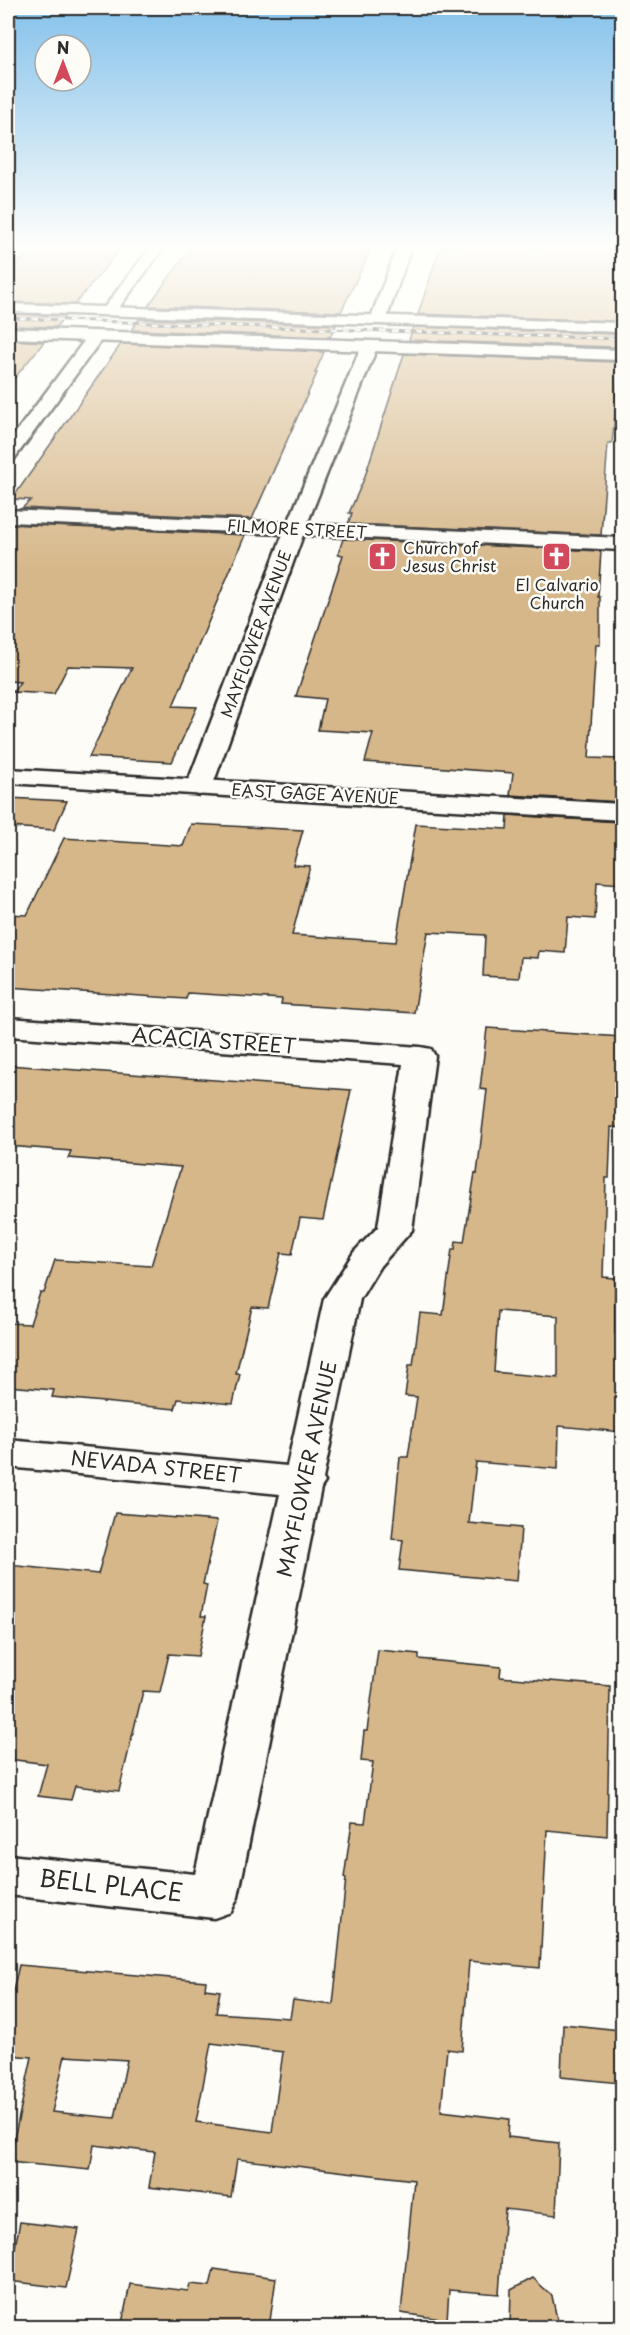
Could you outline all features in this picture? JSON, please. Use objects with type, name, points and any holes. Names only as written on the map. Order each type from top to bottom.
[{"type":"street","points":[[8,455],[83,354]]},
{"type":"street","name":"MAYFLOWER AVENUE","points":[[199,787],[295,529],[366,354]]},
{"type":"street","points":[[589,354],[622,355]]},
{"type":"street","name":"FILMORE STREET","points":[[8,516],[622,544]]},
{"type":"street","name":"EAST GAGE AVENUE","points":[[8,776],[622,812]]},
{"type":"street","name":"ACACIA STREET","points":[[8,1027],[420,1056]]},
{"type":"street","name":"MAYFLOWER AVENUE","points":[[214,1897],[305,1482],[342,1299],[366,1260],[395,1230],[420,1056]]},
{"type":"street","name":"NEVADA STREET","points":[[8,1452],[305,1482]]},
{"type":"street","name":"BELL PLACE","points":[[8,1875],[214,1897]]},
{"type":"building","points":[[8,354],[34,354],[8,386]]},
{"type":"building","points":[[114,354],[323,354],[315,373],[317,373],[252,519],[22,508],[31,500],[12,499]]},
{"type":"building","points":[[404,354],[615,362],[616,404],[612,443],[608,443],[601,535],[348,524],[352,513],[349,513],[364,479]]},
{"type":"building","points":[[8,524],[245,535],[173,706],[197,707],[172,762],[89,757],[132,668],[68,666],[54,694],[13,692],[20,682],[8,681]]},
{"type":"building","points":[[343,539],[601,551],[598,597],[600,597],[600,644],[596,644],[589,758],[620,759],[620,802],[510,795],[513,773],[365,762],[373,733],[318,730],[325,699],[296,696],[343,555],[338,554]]},
{"type":"building","points":[[8,798],[67,801],[54,830],[8,827]]},
{"type":"building","points":[[508,815],[619,822],[619,835],[622,835],[622,884],[597,882],[595,919],[568,917],[565,953],[539,951],[538,958],[521,957],[519,978],[483,976],[485,935],[428,932],[414,1013],[281,1004],[282,999],[188,993],[186,999],[8,987],[8,914],[27,915],[64,838],[183,846],[191,824],[303,830],[293,865],[310,866],[292,935],[396,942],[416,824],[507,829]]},
{"type":"building","points":[[487,1028],[622,1037],[622,1128],[611,1127],[609,1178],[606,1178],[603,1277],[615,1278],[615,1334],[622,1335],[622,1432],[559,1426],[558,1469],[476,1462],[469,1523],[521,1528],[517,1581],[399,1570],[403,1540],[392,1539],[400,1457],[408,1457],[417,1397],[405,1396],[409,1365],[413,1365],[420,1313],[443,1315],[452,1249],[455,1249],[456,1241],[464,1242],[475,1173],[477,1174],[487,1090],[480,1089]],"holes":[[[498,1311],[558,1316],[558,1378],[494,1372]]]},
{"type":"building","points":[[8,1065],[351,1090],[323,1220],[300,1218],[292,1254],[281,1253],[268,1308],[252,1307],[236,1374],[240,1374],[233,1404],[178,1399],[175,1409],[52,1397],[54,1390],[8,1386],[8,1323],[30,1324],[40,1293],[44,1293],[55,1260],[151,1266],[181,1167],[68,1158],[71,1151],[8,1146]]},
{"type":"building","points":[[115,1513],[217,1521],[203,1584],[207,1585],[201,1616],[206,1616],[198,1656],[169,1654],[160,1692],[143,1691],[119,1791],[75,1786],[71,1800],[38,1796],[47,1764],[8,1759],[8,1565],[98,1574]]},
{"type":"building","points":[[378,1650],[419,1654],[419,1659],[501,1667],[500,1677],[610,1686],[607,1836],[547,1830],[540,1968],[469,1961],[462,2051],[447,2049],[441,2111],[509,2119],[508,2137],[559,2143],[556,2215],[505,2209],[499,2294],[449,2290],[447,2320],[401,2313],[414,2180],[237,2159],[231,2197],[149,2187],[155,2152],[94,2145],[90,2170],[9,2162],[32,2057],[8,2055],[8,2012],[19,1965],[206,1981],[205,1989],[220,1991],[216,2013],[290,2018],[293,2000],[333,2005],[346,1878],[344,1878],[352,1822],[365,1823],[373,1762],[361,1761],[364,1731],[367,1731]],"holes":[[[211,2043],[283,2052],[272,2132],[196,2122]],[[65,2056],[127,2060],[115,2118],[52,2112]]]},
{"type":"building","points":[[563,2024],[620,2030],[620,2083],[561,2077]]},
{"type":"building","points":[[20,2222],[79,2229],[66,2288],[8,2281]]},
{"type":"building","points":[[214,2269],[276,2278],[269,2328],[121,2328],[130,2284],[188,2291],[190,2284],[210,2286]]},
{"type":"building","points":[[533,2278],[552,2296],[559,2328],[510,2328],[511,2290]]},
{"type":"place","name":"Church of Jesus Christ","points":[[382,557]]},
{"type":"place","name":"El Calvario Church","points":[[557,557]]}]
